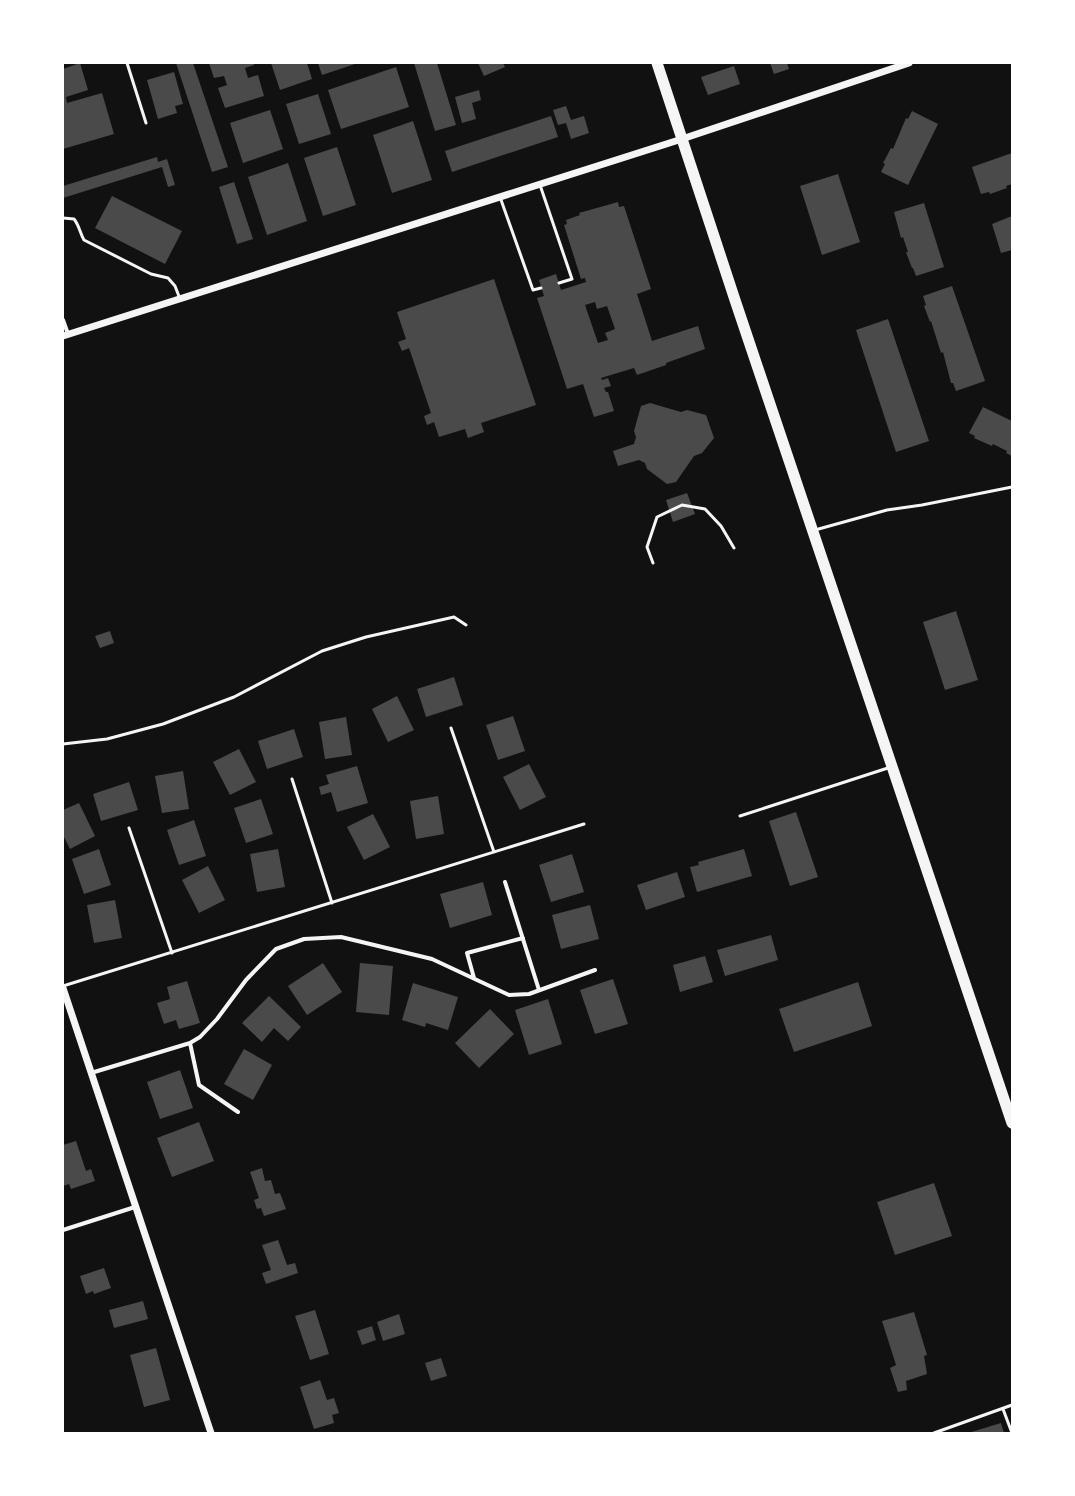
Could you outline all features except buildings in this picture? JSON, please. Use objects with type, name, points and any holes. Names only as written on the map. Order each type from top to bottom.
[{"type":"highway","points":[[657,63],[735,300],[1012,1123]]},
{"type":"street","points":[[63,320],[65,335],[682,139],[909,63]]},
{"type":"street","points":[[505,882],[539,990]]},
{"type":"street","points":[[91,1073],[190,1043],[200,1037],[217,1019],[246,980],[276,949],[304,939],[341,937],[432,959],[509,995],[530,994],[595,970]]},
{"type":"street","points":[[474,978],[467,953],[523,938]]},
{"type":"street","points":[[63,987],[211,1433]]},
{"type":"street","points":[[190,1043],[199,1085],[238,1112]]},
{"type":"street","points":[[63,1230],[135,1207]]},
{"type":"lane","points":[[127,63],[146,123]]},
{"type":"lane","points":[[540,184],[572,279],[559,283]]},
{"type":"lane","points":[[500,197],[533,290],[541,288]]},
{"type":"lane","points":[[63,218],[74,218],[84,240],[151,274],[168,278],[175,286],[180,298]]},
{"type":"lane","points":[[813,530],[887,510],[922,506],[1012,487]]},
{"type":"lane","points":[[653,563],[647,547],[657,517],[682,505],[705,509],[721,526],[734,548]]},
{"type":"lane","points":[[63,744],[107,739],[163,724],[234,698],[322,651],[366,637],[454,617],[466,624]]},
{"type":"lane","points":[[450,728],[494,852]]},
{"type":"lane","points":[[740,816],[892,767]]},
{"type":"lane","points":[[292,779],[332,903]]},
{"type":"lane","points":[[63,987],[584,824]]},
{"type":"lane","points":[[130,828],[172,952]]},
{"type":"lane","points":[[934,1433],[1012,1405]]},
{"type":"lane","points":[[1003,1408],[1012,1433]]}]
